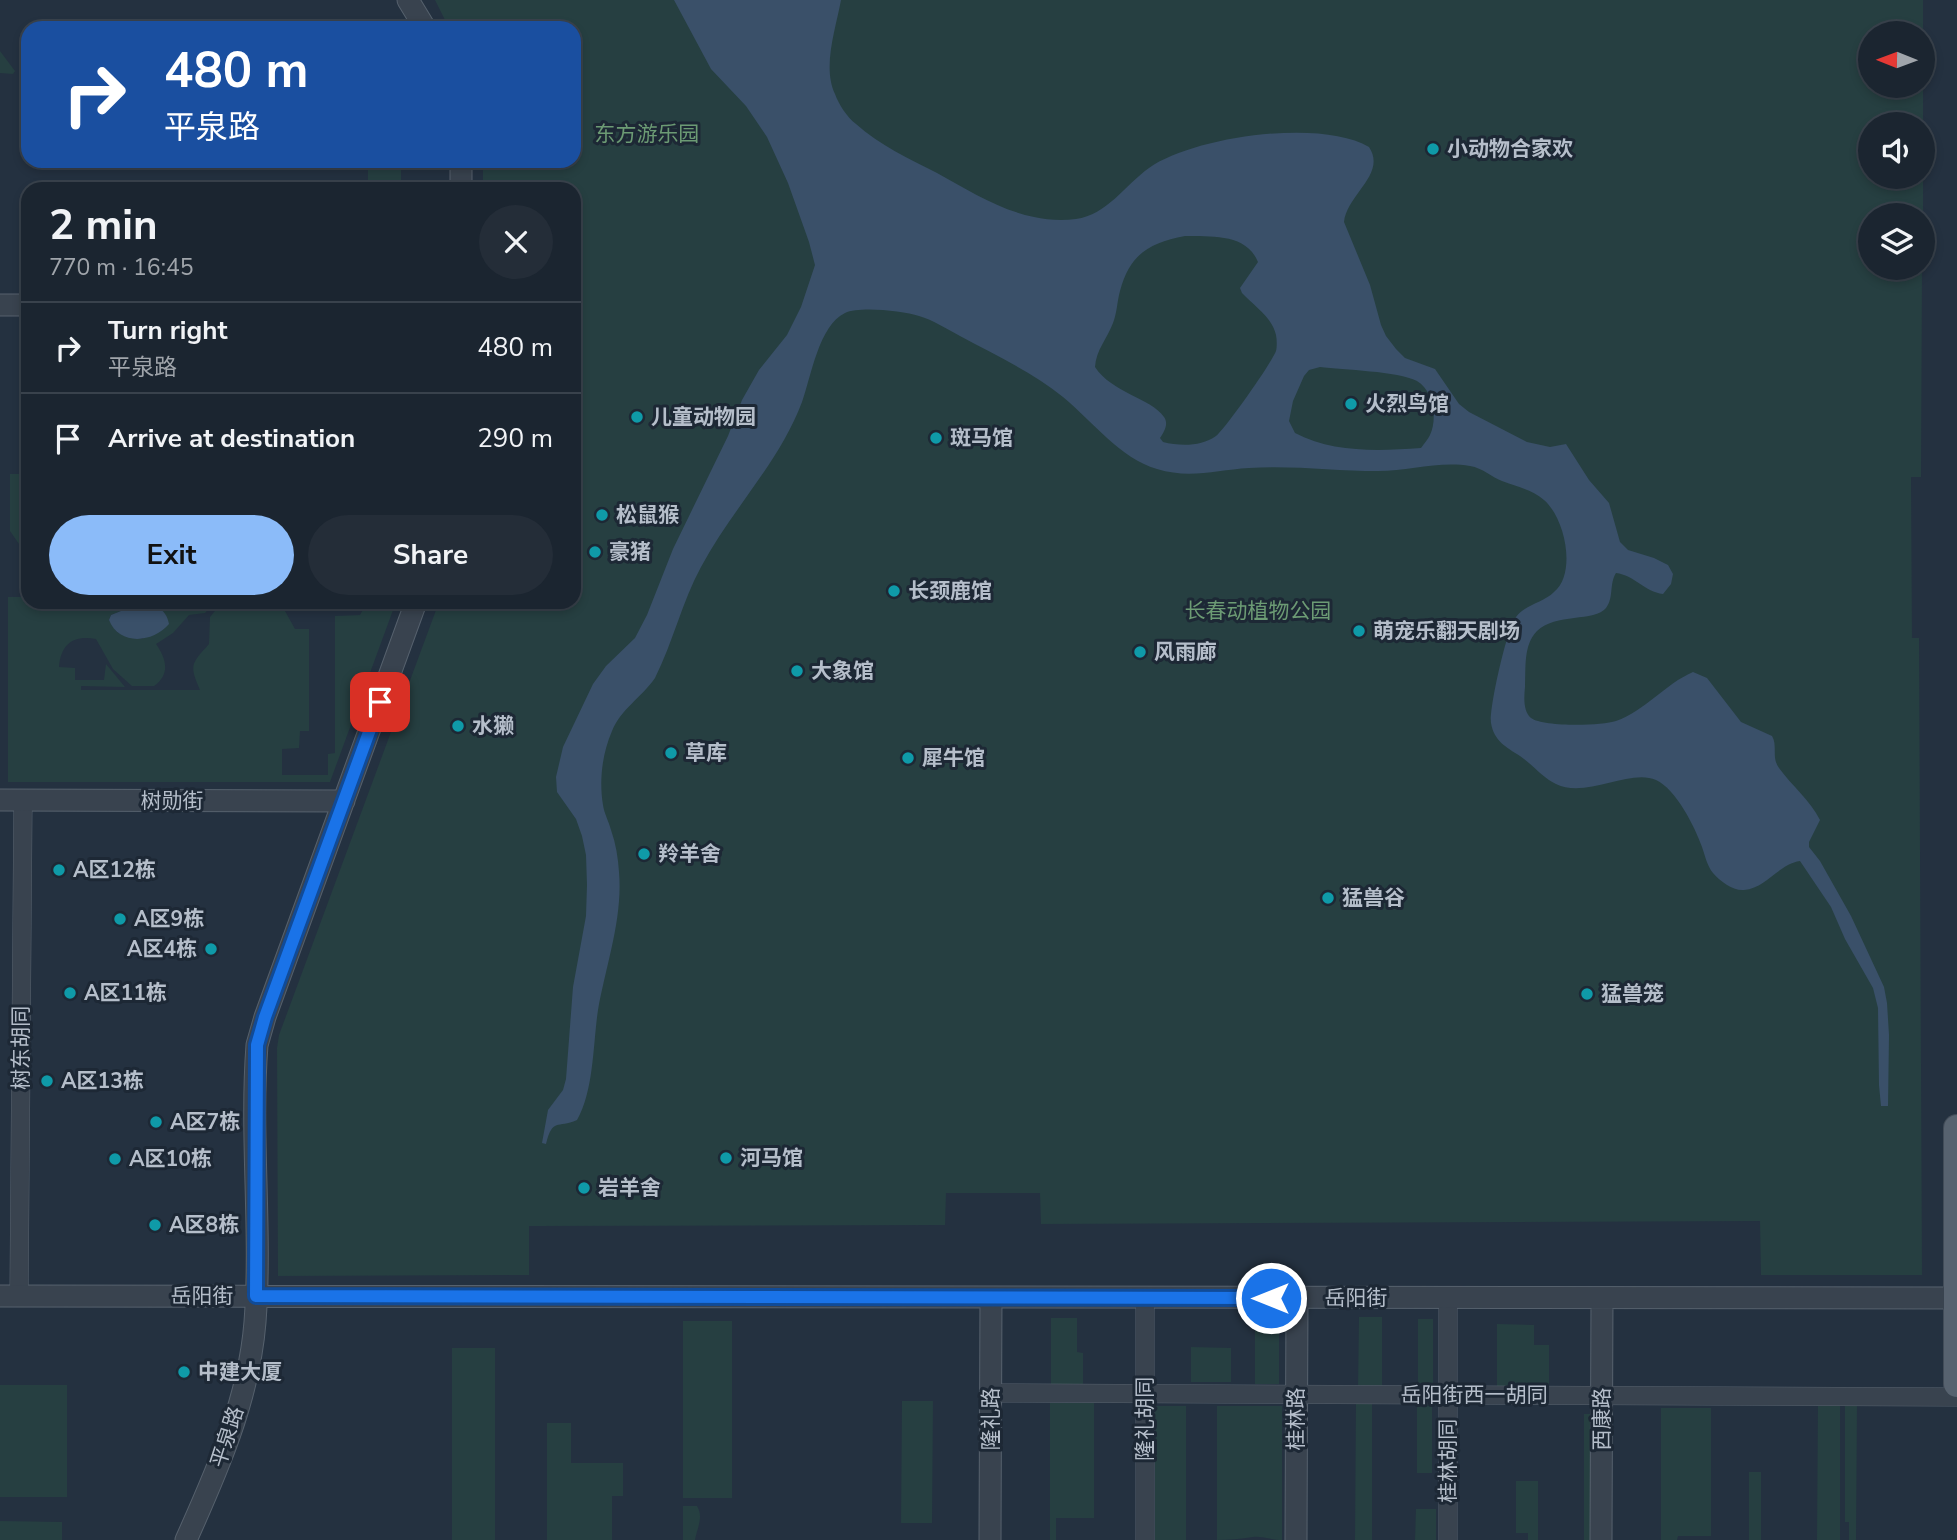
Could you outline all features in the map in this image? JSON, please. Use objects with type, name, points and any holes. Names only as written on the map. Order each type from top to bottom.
[{"type":"main road","points":[[1957,1128],[1957,1384]]},
{"type":"street","points":[[408,0],[421,21]]},
{"type":"street","points":[[0,305],[21,305]]},
{"type":"street","name":"平泉路","points":[[186,1540],[233,1427],[250,1353],[256,1296],[257,1045],[413,609]]},
{"type":"street","name":"树勋街","points":[[0,800],[344,801]]},
{"type":"street","name":"树东胡同","points":[[9,1296],[23,800]]},
{"type":"street","name":"岳阳街","points":[[9,1296],[1957,1298]]},
{"type":"street","name":"隆礼路","points":[[990,1540],[991,1297]]},
{"type":"street","name":"隆礼胡同","points":[[1145,1298],[1145,1540]]},
{"type":"street","name":"桂林路","points":[[1296,1540],[1297,1298]]},
{"type":"street","name":"桂林胡同","points":[[1448,1298],[1448,1540]]},
{"type":"street","name":"西康路","points":[[1601,1540],[1602,1298]]},
{"type":"street","name":"岳阳街西一胡同","points":[[991,1393],[1957,1397]]},
{"type":"green space","name":"长春动植物公园","points":[[435,0],[1923,0],[1923,21],[1858,21],[1858,98],[1923,98],[1923,112],[1858,112],[1858,189],[1923,189],[1923,203],[1858,203],[1858,280],[1922,280],[1921,477],[1911,477],[1912,638],[1919,638],[1922,1275],[1761,1275],[1760,1221],[1041,1224],[1040,1193],[946,1193],[945,1225],[529,1226],[529,1275],[278,1276],[279,1035],[436,609],[581,609],[581,182],[483,182],[483,168],[581,168],[581,21],[446,21]]},
{"type":"green space","points":[[0,51],[15,71],[13,74],[0,73]]},
{"type":"green space","points":[[368,168],[401,168],[401,182],[368,182]]},
{"type":"green space","points":[[10,474],[21,474],[21,547],[10,531]]},
{"type":"green space","points":[[8,597],[21,597],[21,609],[209,609],[205,613],[189,615],[173,633],[156,644],[162,655],[165,671],[154,686],[132,686],[113,669],[96,639],[81,638],[70,643],[62,652],[59,667],[75,668],[75,680],[104,680],[106,664],[125,687],[81,686],[81,690],[200,690],[194,675],[194,665],[209,644],[210,617],[216,609],[284,609],[295,629],[309,629],[309,731],[300,731],[299,748],[282,749],[282,775],[328,775],[328,754],[335,753],[335,616],[360,615],[363,609],[393,609],[330,782],[8,782]],"holes":[[[121,611],[143,639],[117,632],[109,620],[111,615]]]},
{"type":"green space","points":[[1359,1317],[1382,1317],[1382,1390],[1358,1389]]},
{"type":"green space","points":[[1051,1318],[1077,1318],[1077,1352],[1083,1353],[1083,1384],[1051,1384]]},
{"type":"green space","points":[[1418,1319],[1433,1319],[1433,1383],[1418,1383]]},
{"type":"green space","points":[[683,1321],[732,1321],[732,1498],[683,1498]]},
{"type":"green space","points":[[1497,1324],[1534,1325],[1534,1345],[1549,1345],[1549,1387],[1497,1387]]},
{"type":"green space","points":[[1255,1328],[1279,1328],[1279,1384],[1255,1384]]},
{"type":"green space","points":[[1191,1347],[1231,1348],[1231,1382],[1191,1382]]},
{"type":"green space","points":[[452,1348],[495,1348],[495,1540],[452,1540]]},
{"type":"green space","points":[[0,1385],[67,1385],[67,1497],[0,1497]]},
{"type":"green space","points":[[1356,1400],[1372,1400],[1372,1540],[1355,1540]]},
{"type":"green space","points":[[902,1401],[933,1401],[932,1523],[901,1523]]},
{"type":"green space","points":[[1818,1401],[1840,1401],[1840,1540],[1817,1540]]},
{"type":"green space","points":[[1845,1402],[1857,1402],[1856,1540],[1849,1540],[1849,1522],[1845,1522]]},
{"type":"green space","points":[[1050,1403],[1094,1403],[1094,1518],[1056,1518],[1056,1540],[1050,1540]]},
{"type":"green space","points":[[1417,1403],[1432,1403],[1432,1473],[1417,1473]]},
{"type":"green space","points":[[1155,1406],[1186,1406],[1186,1540],[1155,1540]]},
{"type":"green space","points":[[1217,1406],[1282,1406],[1282,1540],[1256,1537],[1217,1540]]},
{"type":"green space","points":[[1661,1408],[1711,1408],[1711,1536],[1678,1536],[1677,1540],[1661,1540]]},
{"type":"green space","points":[[1584,1414],[1595,1414],[1595,1540],[1584,1540]]},
{"type":"green space","points":[[547,1423],[571,1423],[571,1463],[623,1463],[623,1496],[612,1496],[612,1540],[547,1540]]},
{"type":"green space","points":[[1749,1472],[1761,1472],[1761,1540],[1749,1540]]},
{"type":"green space","points":[[1516,1481],[1538,1481],[1538,1540],[1528,1540],[1528,1533],[1516,1533]]},
{"type":"green space","points":[[683,1506],[697,1506],[699,1510],[695,1540],[683,1540]]},
{"type":"green space","points":[[1416,1509],[1436,1509],[1436,1540],[1415,1540]]},
{"type":"green space","points":[[0,1521],[62,1522],[62,1540],[0,1540]]},
{"type":"water","points":[[674,0],[841,0],[831,47],[830,72],[837,98],[849,118],[885,145],[984,199],[1008,210],[1044,219],[1076,219],[1097,212],[1149,168],[1169,157],[1225,140],[1290,133],[1321,134],[1348,138],[1369,147],[1373,157],[1370,175],[1352,202],[1344,222],[1370,285],[1386,336],[1405,358],[1435,369],[1459,404],[1469,412],[1527,442],[1550,447],[1566,444],[1589,480],[1609,503],[1620,542],[1628,550],[1668,565],[1673,574],[1671,584],[1663,594],[1616,573],[1608,604],[1601,612],[1554,622],[1537,631],[1529,643],[1526,657],[1524,699],[1528,715],[1547,723],[1609,723],[1636,711],[1673,683],[1693,672],[1707,678],[1741,722],[1772,736],[1775,760],[1779,768],[1820,820],[1809,847],[1820,861],[1851,916],[1884,987],[1889,1035],[1888,1106],[1881,1106],[1878,1008],[1873,988],[1845,939],[1831,907],[1800,861],[1792,863],[1752,888],[1740,890],[1731,887],[1711,870],[1690,819],[1671,791],[1656,780],[1634,778],[1568,788],[1547,778],[1505,746],[1495,734],[1491,723],[1493,702],[1512,624],[1520,613],[1554,592],[1565,572],[1566,546],[1558,519],[1539,496],[1479,469],[1458,465],[1378,471],[1265,467],[1192,474],[1157,469],[1131,457],[1063,397],[1000,357],[924,318],[893,311],[861,310],[845,313],[829,328],[817,353],[802,402],[781,445],[701,567],[655,678],[621,716],[609,740],[602,768],[601,787],[618,862],[619,907],[598,1010],[590,1081],[583,1108],[577,1120],[557,1125],[551,1130],[546,1144],[542,1143],[548,1110],[563,1090],[566,1079],[573,987],[586,916],[586,855],[582,836],[576,819],[557,792],[556,777],[563,747],[593,684],[606,666],[635,638],[742,400],[759,370],[787,335],[801,307],[815,265],[788,183],[767,137],[746,106],[711,69]],"holes":[[[1185,236],[1227,238],[1237,241],[1253,253],[1258,262],[1240,288],[1271,323],[1277,343],[1276,351],[1266,369],[1221,431],[1210,440],[1183,445],[1163,442],[1160,438],[1166,425],[1158,410],[1111,383],[1095,367],[1111,329],[1124,278],[1135,259],[1161,242]],[[1320,367],[1384,373],[1417,381],[1427,391],[1434,413],[1427,440],[1421,448],[1356,449],[1325,444],[1295,433],[1289,421],[1293,401],[1304,376],[1309,370]]]},
{"type":"water","points":[[126,609],[159,609],[165,613],[169,624],[146,638],[128,638],[114,628],[109,620],[111,615]]},
{"type":"place","name":"小动物合家欢","points":[[1433,149]]},
{"type":"place","name":"火烈鸟馆","points":[[1351,404]]},
{"type":"place","name":"儿童动物园","points":[[637,417]]},
{"type":"place","name":"斑马馆","points":[[936,438]]},
{"type":"place","name":"松鼠猴","points":[[602,515]]},
{"type":"place","name":"豪猪","points":[[595,552]]},
{"type":"place","name":"长颈鹿馆","points":[[894,591]]},
{"type":"place","name":"萌宠乐翻天剧场","points":[[1359,631]]},
{"type":"place","name":"风雨廊","points":[[1140,652]]},
{"type":"place","name":"大象馆","points":[[797,671]]},
{"type":"place","name":"水獭","points":[[458,726]]},
{"type":"place","name":"草库","points":[[671,753]]},
{"type":"place","name":"犀牛馆","points":[[908,758]]},
{"type":"place","name":"羚羊舍","points":[[644,854]]},
{"type":"place","name":"A区12栋","points":[[59,870]]},
{"type":"place","name":"猛兽谷","points":[[1328,898]]},
{"type":"place","name":"A区9栋","points":[[120,919]]},
{"type":"place","name":"A区4栋","points":[[211,949]]},
{"type":"place","name":"A区11栋","points":[[70,993]]},
{"type":"place","name":"猛兽笼","points":[[1587,994]]},
{"type":"place","name":"A区13栋","points":[[47,1081]]},
{"type":"place","name":"A区7栋","points":[[156,1122]]},
{"type":"place","name":"河马馆","points":[[726,1158]]},
{"type":"place","name":"A区10栋","points":[[115,1159]]},
{"type":"place","name":"岩羊舍","points":[[584,1188]]},
{"type":"place","name":"A区8栋","points":[[155,1225]]},
{"type":"place","name":"中建大厦","points":[[184,1372]]},
{"type":"route","points":[[380,702],[257,1045],[256,1296],[1271,1298]]},
{"type":"park label","name":"东方游乐园","points":[[647,134]]}]
